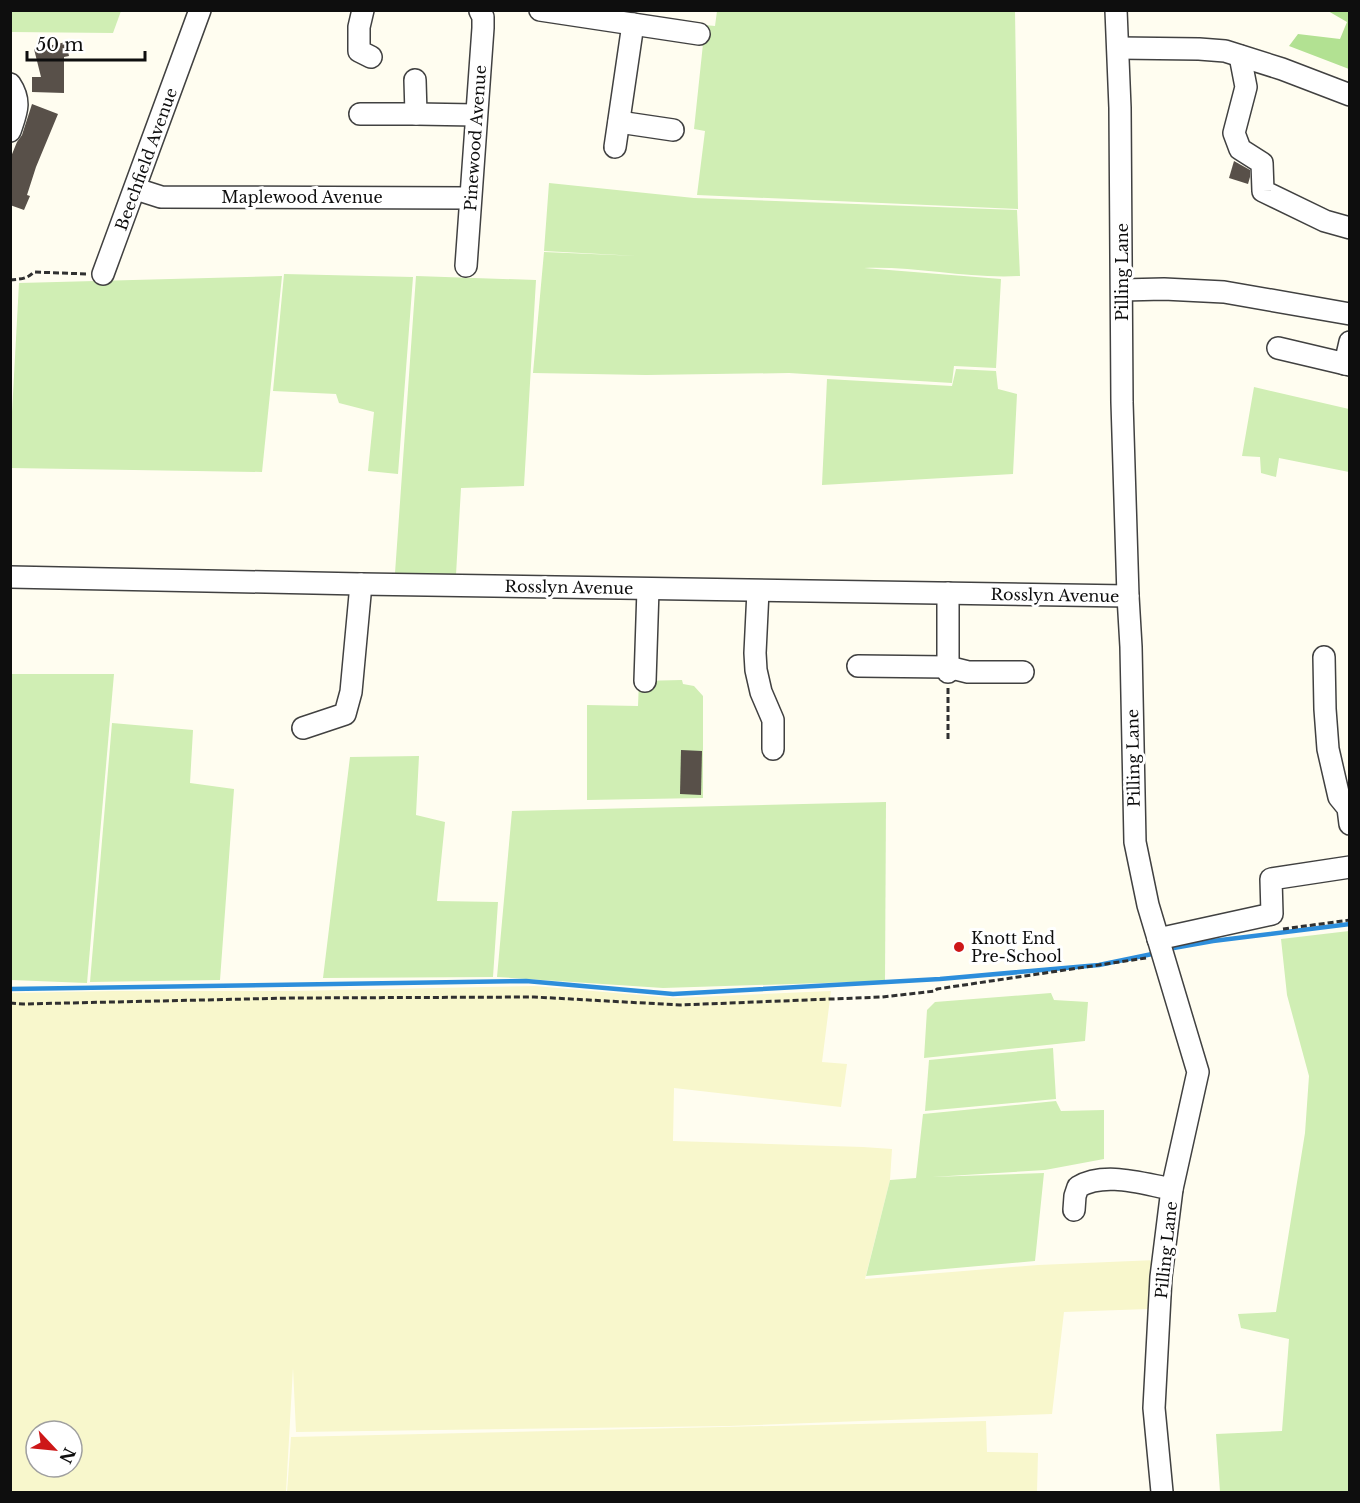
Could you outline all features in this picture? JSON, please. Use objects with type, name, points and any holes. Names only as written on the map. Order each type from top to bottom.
[{"type":"street","name":"Beechfield Avenue","points":[[103,274],[200,10]]},
{"type":"street","points":[[363,10],[359,27],[359,51],[371,57]]},
{"type":"street","points":[[540,10],[633,24],[676,20],[699,34]]},
{"type":"street","name":"Pilling Lane","points":[[1116,10],[1122,402],[1136,842],[1148,905],[1198,1072],[1172,1189],[1161,1277],[1154,1408],[1162,1492]]},
{"type":"street","name":"Pinewood Avenue","points":[[466,266],[483,28],[483,17],[480,11]]},
{"type":"street","points":[[615,147],[633,24]]},
{"type":"street","points":[[1118,48],[1225,51],[1282,69],[1350,95]]},
{"type":"street","points":[[1240,56],[1246,87],[1234,133],[1240,149],[1262,163],[1263,191],[1325,220],[1350,228]]},
{"type":"street","points":[[415,80],[416,114]]},
{"type":"street","points":[[10,84],[16,93],[18,108],[10,131]]},
{"type":"street","points":[[360,114],[476,115]]},
{"type":"street","points":[[619,122],[673,130]]},
{"type":"street","name":"Maplewood Avenue","points":[[136,189],[161,197],[471,198]]},
{"type":"street","points":[[1122,290],[1164,289],[1224,292],[1350,314]]},
{"type":"street","points":[[1278,348],[1347,365],[1350,342]]},
{"type":"street","name":"Rosslyn Avenue","points":[[10,577],[1128,596]]},
{"type":"street","points":[[303,728],[345,714],[351,692],[361,584]]},
{"type":"street","points":[[645,681],[648,589]]},
{"type":"street","points":[[758,591],[754,653],[761,692],[773,720],[773,749]]},
{"type":"street","points":[[948,593],[948,669]]},
{"type":"street","points":[[1324,657],[1328,749],[1339,798],[1349,813]]},
{"type":"street","points":[[858,666],[948,669],[968,672],[1023,672]]},
{"type":"street","points":[[1160,947],[1272,914],[1271,879],[1350,867]]},
{"type":"street","points":[[1074,1210],[1078,1187],[1086,1183],[1120,1180],[1172,1189]]},
{"type":"path","points":[[10,280],[22,279],[34,272],[103,274]]},
{"type":"path","points":[[948,669],[948,739]]},
{"type":"path","points":[[10,1003],[534,997],[680,1005],[882,997],[1137,960]]},
{"type":"green space","points":[[11,10],[121,11],[113,33],[11,32]]},
{"type":"green space","points":[[717,11],[1015,11],[1018,209],[697,195],[705,131],[694,129],[705,25],[715,26]]},
{"type":"green space","points":[[1328,11],[1349,11],[1349,69],[1289,46],[1298,34],[1340,39],[1347,22]]},
{"type":"green space","points":[[549,183],[694,198],[1017,210],[1020,276],[981,276],[864,268],[1001,279],[996,368],[954,366],[952,383],[789,373],[646,375],[533,373],[544,252],[638,256],[544,251]]},
{"type":"green space","points":[[284,274],[413,277],[398,474],[368,471],[374,412],[339,403],[336,394],[273,391]]},
{"type":"green space","points":[[282,276],[262,472],[11,468],[19,283]]},
{"type":"green space","points":[[416,276],[536,280],[524,486],[461,488],[456,575],[395,573]]},
{"type":"green space","points":[[956,369],[996,371],[998,389],[1017,394],[1013,474],[822,485],[827,379],[952,386]]},
{"type":"green space","points":[[1254,387],[1349,409],[1349,472],[1279,458],[1276,477],[1261,473],[1260,457],[1242,456]]},
{"type":"green space","points":[[11,674],[114,674],[87,983],[11,980]]},
{"type":"green space","points":[[682,680],[683,684],[694,686],[703,696],[703,798],[587,800],[587,705],[638,706],[639,681]]},
{"type":"green space","points":[[112,723],[193,730],[190,783],[234,789],[220,980],[90,982]]},
{"type":"green space","points":[[419,756],[416,815],[445,822],[437,901],[498,902],[493,977],[323,978],[350,757]]},
{"type":"green space","points":[[886,802],[885,981],[663,988],[497,977],[512,811]]},
{"type":"green space","points":[[1349,931],[1349,1492],[1220,1492],[1216,1434],[1282,1431],[1289,1339],[1241,1328],[1238,1314],[1276,1312],[1305,1133],[1309,1076],[1287,995],[1281,939]]},
{"type":"green space","points":[[535,986],[675,998],[831,991],[822,1062],[847,1064],[841,1107],[674,1088],[673,1141],[892,1149],[890,1180],[865,1279],[1038,1265],[1156,1260],[1148,1309],[1064,1312],[1052,1414],[729,1426],[296,1432],[293,1368],[286,1492],[11,1492],[10,993],[291,991]]},
{"type":"green space","points":[[1051,993],[1054,1000],[1088,1002],[1085,1041],[924,1058],[927,1010],[935,1002]]},
{"type":"green space","points":[[1053,1048],[1056,1099],[925,1111],[929,1060]]},
{"type":"green space","points":[[1056,1101],[1061,1111],[1104,1110],[1104,1159],[1045,1170],[932,1177],[1044,1173],[1035,1261],[866,1276],[890,1180],[916,1178],[923,1114]]},
{"type":"green space","points":[[986,1421],[987,1452],[1038,1453],[1037,1492],[287,1492],[291,1437]]},
{"type":"building","points":[[66,42],[69,56],[64,57],[64,93],[32,92],[32,77],[41,77],[34,49]]},
{"type":"building","points":[[32,104],[58,114],[36,167],[27,195],[30,196],[24,210],[10,205],[10,159],[22,135]]},
{"type":"building","points":[[1234,161],[1250,170],[1248,184],[1229,178]]},
{"type":"building","points":[[681,750],[702,751],[701,795],[680,794]]},
{"type":"waterway","points":[[1168,949],[1213,941],[1350,924]]},
{"type":"waterway","points":[[10,989],[526,981],[673,994],[940,979],[1099,965],[1157,953]]},
{"type":"place","name":"Knott End Pre-School","points":[[959,947]]}]
